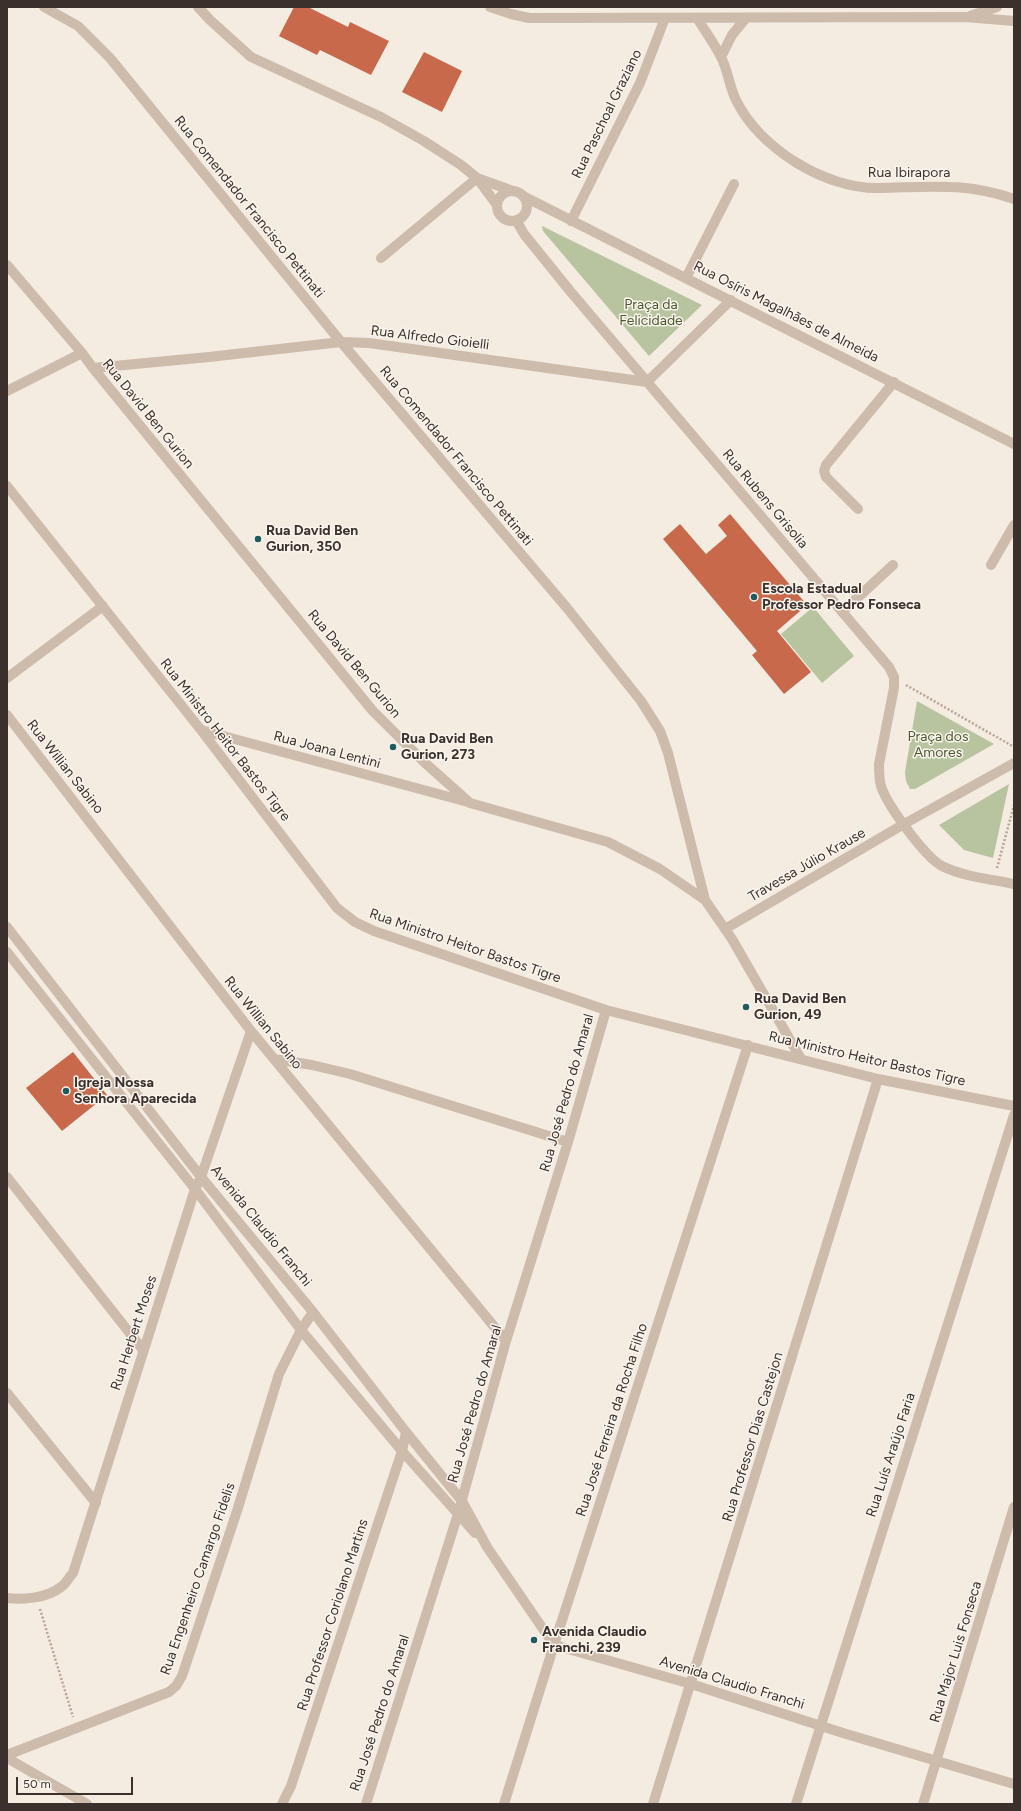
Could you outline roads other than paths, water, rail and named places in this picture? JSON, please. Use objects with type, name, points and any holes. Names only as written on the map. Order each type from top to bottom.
[{"type":"street","name":"Rua Comendador Francisco Pettinati","points":[[44,7],[78,26],[117,67],[341,342],[567,608],[653,719],[660,731],[668,753],[705,900]]},
{"type":"street","points":[[198,7],[210,20],[252,57],[381,116],[424,140],[461,165],[477,178],[497,205]]},
{"type":"street","points":[[491,7],[510,14],[529,18],[964,18],[1014,21]]},
{"type":"street","points":[[964,18],[997,7]]},
{"type":"street","name":"Rua Paschoal Graziano","points":[[571,221],[640,83],[665,18]]},
{"type":"street","name":"Rua Ibirapora","points":[[697,18],[722,57],[736,101],[753,125],[770,143],[795,162],[822,177],[845,184],[877,188],[932,186],[962,187],[986,191],[1014,199]]},
{"type":"street","points":[[722,57],[732,35],[746,18]]},
{"type":"street","points":[[477,178],[513,191],[523,196],[527,207],[525,213],[516,220],[505,219],[498,211],[497,205],[498,199],[502,194],[513,191]]},
{"type":"street","points":[[381,258],[477,178]]},
{"type":"street","points":[[686,278],[734,184]]},
{"type":"street","name":"Rua Osíris Magalhães de Almeida","points":[[523,196],[894,382],[1014,444]]},
{"type":"street","name":"Rua Osíris Magalhães de Almeida","points":[[527,207],[545,208]]},
{"type":"street","name":"Rua Rubens Grisolia","points":[[516,220],[524,234],[565,285],[889,667],[894,677],[893,694],[879,764],[879,776],[881,786],[904,824]]},
{"type":"street","name":"Rua David Ben Gurion","points":[[7,265],[82,353],[372,710],[424,762],[470,803],[608,842],[660,869],[705,900],[725,929],[801,1059]]},
{"type":"street","points":[[647,382],[731,300]]},
{"type":"street","name":"Rua Alfredo Gioielli","points":[[93,368],[341,342],[369,343],[647,382]]},
{"type":"street","points":[[7,391],[82,353]]},
{"type":"street","points":[[858,509],[826,476],[824,470],[826,464],[894,382]]},
{"type":"street","name":"Rua Ministro Heitor Bastos Tigre","points":[[7,486],[201,730],[337,908],[355,922],[374,931],[606,1010],[878,1079],[1014,1106]]},
{"type":"street","points":[[991,565],[1014,525]]},
{"type":"street","points":[[842,612],[893,564]]},
{"type":"street","points":[[7,678],[103,606]]},
{"type":"street","name":"Rua Willian Sabino","points":[[7,715],[251,1031],[506,1341]]},
{"type":"street","name":"Rua Joana Lentini","points":[[201,730],[470,803]]},
{"type":"street","name":"Travessa Júlio Krause","points":[[725,929],[904,824],[1014,763]]},
{"type":"street","points":[[904,824],[926,852],[941,866],[961,873],[1014,884]]},
{"type":"street","name":"Avenida Claudio Franchi","points":[[7,928],[201,1177],[313,1312],[406,1432],[462,1501],[487,1547],[554,1645],[691,1684],[820,1726],[1014,1784]]},
{"type":"street","name":"Avenida Claudio Franchi","points":[[7,952],[195,1189],[301,1330],[402,1451],[487,1547]]},
{"type":"street","name":"Rua José Pedro do Amaral","points":[[366,1804],[462,1501],[506,1341],[568,1142],[606,1010]]},
{"type":"street","name":"Rua Herbert Moses","points":[[7,1598],[37,1597],[54,1592],[63,1586],[73,1572],[195,1189],[201,1177],[251,1031]]},
{"type":"street","name":"Rua José Ferreira da Rocha Filho","points":[[504,1804],[748,1045]]},
{"type":"street","points":[[274,1059],[312,1065],[350,1074],[568,1142]]},
{"type":"street","name":"Rua Professor Dias Castejon","points":[[653,1804],[878,1079]]},
{"type":"street","name":"Rua Luís Araújo Faria","points":[[796,1804],[1014,1115]]},
{"type":"street","points":[[7,1177],[143,1350]]},
{"type":"street","name":"Rua Engenheiro Camargo Fidelis","points":[[7,1757],[169,1692],[176,1686],[237,1512],[279,1374],[301,1330],[313,1312]]},
{"type":"street","points":[[7,1393],[96,1503]]},
{"type":"street","name":"Rua Professor Coriolano Martins","points":[[282,1804],[291,1786],[402,1451],[406,1432]]},
{"type":"street","name":"Rua Major Luis Fonseca","points":[[923,1804],[1014,1507]]},
{"type":"street","points":[[7,1757],[87,1804]]},
{"type":"place","name":"Rua David Ben Gurion, 350","points":[[258,539]]},
{"type":"place","name":"Escola Estadual Professor Pedro Fonseca","points":[[754,597]]},
{"type":"place","name":"Rua David Ben Gurion, 273","points":[[393,747]]},
{"type":"place","name":"Rua David Ben Gurion, 49","points":[[746,1007]]},
{"type":"place","name":"Igreja Nossa Senhora Aparecida","points":[[66,1091]]},
{"type":"place","name":"Avenida Claudio Franchi, 239","points":[[534,1640]]},
{"type":"park label","name":"Praça da Felicidade","points":[[651,314]]},
{"type":"park label","name":"Praça dos Amores","points":[[938,746]]}]
